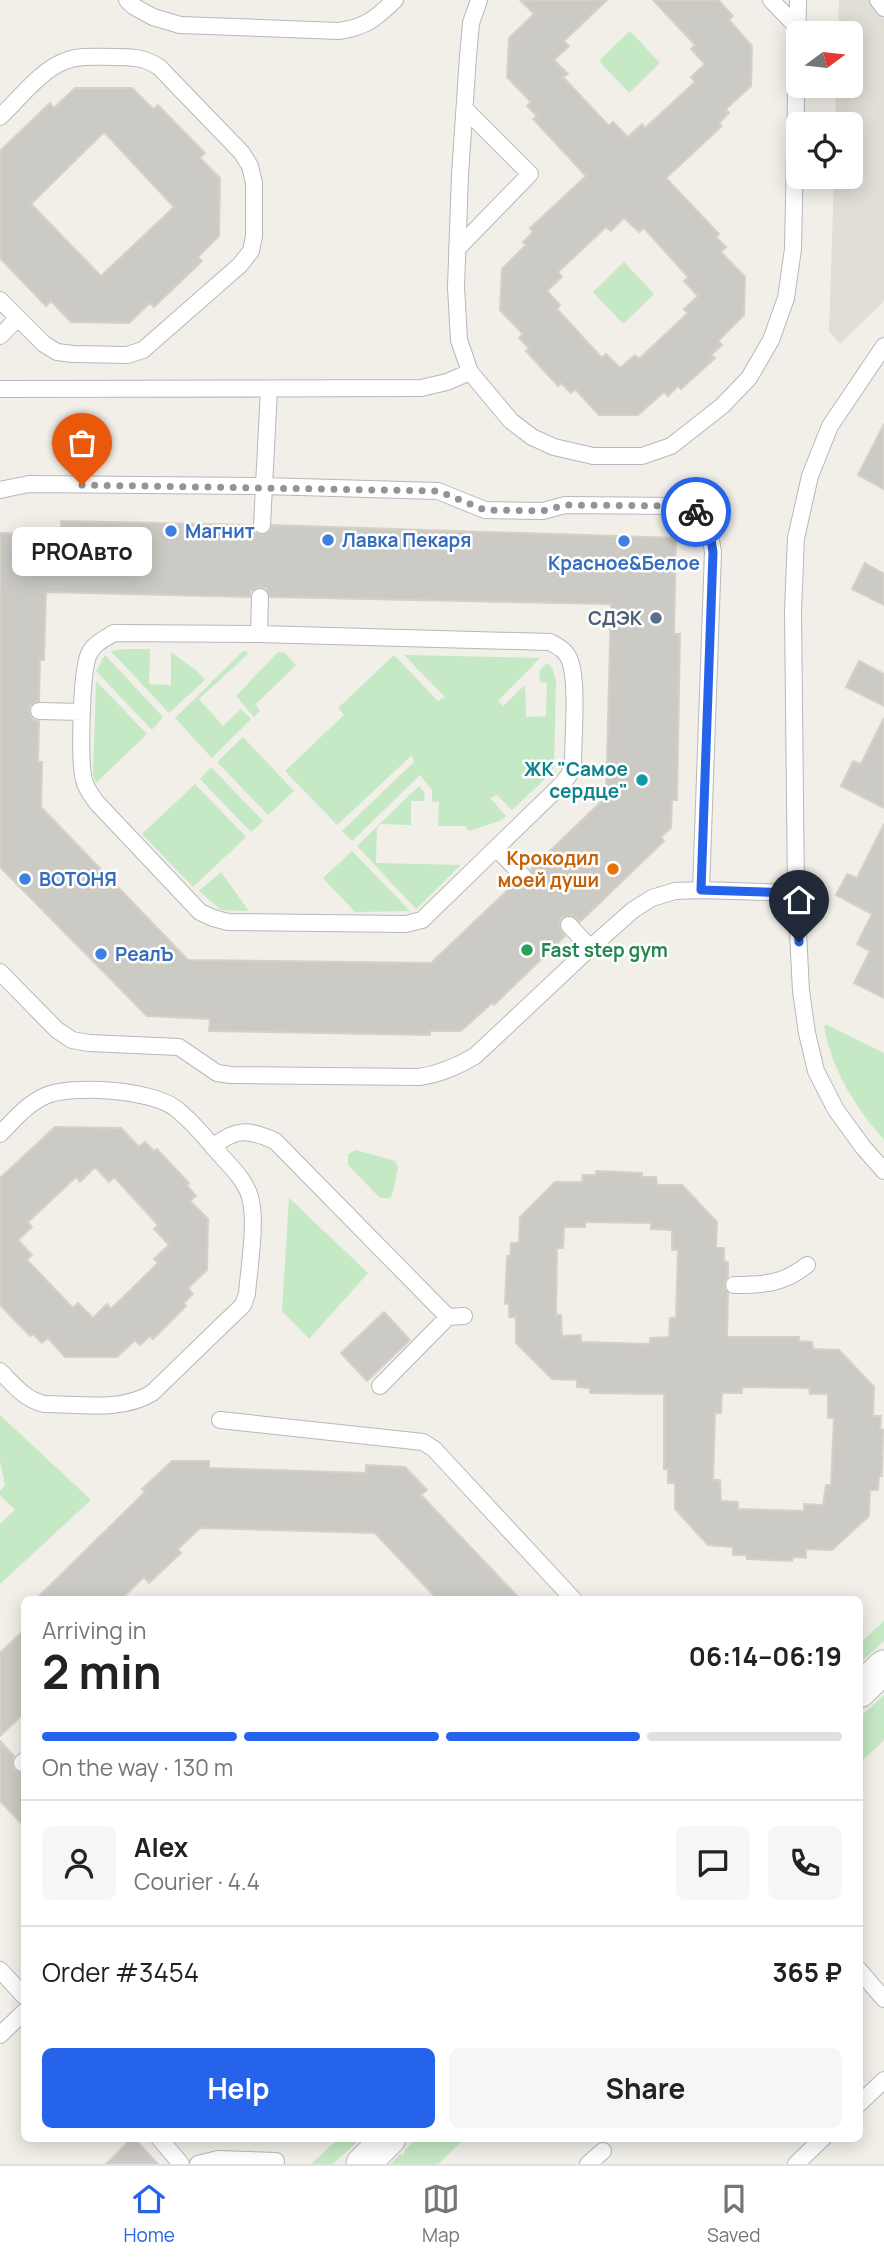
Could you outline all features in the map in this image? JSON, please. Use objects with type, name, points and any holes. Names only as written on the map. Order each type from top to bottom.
[{"type":"street","points":[[863,1687],[884,1667]]},
{"type":"street","points":[[363,2164],[385,2142]]},
{"type":"lane","points":[[127,0],[153,17],[180,25],[339,31],[358,28],[375,19],[395,0]]},
{"type":"lane","points":[[479,0],[471,23],[465,109],[457,249],[459,340],[470,372],[511,421],[532,437],[554,447],[593,456],[642,456],[671,446],[722,406],[749,378],[771,340],[786,298],[793,250],[796,98]]},
{"type":"lane","points":[[771,0],[791,21]]},
{"type":"lane","points":[[798,0],[798,21]]},
{"type":"lane","points":[[878,0],[884,8]]},
{"type":"lane","points":[[0,117],[51,68],[65,60],[82,57],[134,57],[148,60],[159,67],[242,153],[250,166],[254,183],[254,236],[251,251],[240,265],[143,350],[127,355],[57,352],[44,344],[0,300]]},
{"type":"lane","points":[[457,249],[530,174],[465,109]]},
{"type":"lane","points":[[0,335],[18,318]]},
{"type":"lane","points":[[884,346],[831,426],[810,476],[796,538],[793,611],[796,893],[801,991],[807,1033],[816,1071],[835,1110],[884,1171]]},
{"type":"lane","points":[[0,388],[421,388],[447,382],[470,372]]},
{"type":"lane","points":[[262,525],[269,388]]},
{"type":"lane","points":[[0,490],[29,484],[438,491],[485,510],[543,511],[565,505],[677,506],[695,512],[709,528],[713,552],[701,890]]},
{"type":"lane","points":[[259,634],[260,597]]},
{"type":"lane","points":[[114,633],[259,634],[550,642],[562,648],[570,659],[573,675],[573,763],[569,775],[422,920],[283,923],[228,922],[213,918],[200,912],[89,793],[83,779],[82,712],[89,653],[98,642],[114,633]]},
{"type":"lane","points":[[39,711],[82,712]]},
{"type":"lane","points":[[496,848],[523,876]]},
{"type":"lane","points":[[0,972],[57,1030],[72,1040],[179,1047],[216,1073],[231,1075],[419,1077],[439,1074],[475,1056],[590,948],[633,910],[652,898],[675,891],[701,890],[796,893]]},
{"type":"lane","points":[[569,925],[590,948]]},
{"type":"lane","points":[[0,1134],[32,1102],[62,1090],[117,1091],[144,1096],[174,1106],[213,1147],[244,1183],[250,1197],[252,1213],[247,1294],[243,1305],[152,1393],[125,1405],[44,1404],[32,1401],[0,1371]]},
{"type":"lane","points":[[213,1147],[225,1136],[240,1131],[257,1133],[275,1141],[456,1316],[380,1386]]},
{"type":"lane","points":[[734,1285],[776,1283],[793,1276],[807,1265]]},
{"type":"lane","points":[[220,1420],[423,1442],[434,1449],[570,1596]]},
{"type":"lane","points":[[0,1970],[21,1993]]},
{"type":"lane","points":[[863,1974],[884,1998]]},
{"type":"lane","points":[[0,2035],[21,2015]]},
{"type":"lane","points":[[863,2100],[884,2080]]},
{"type":"lane","points":[[162,2142],[181,2164]]},
{"type":"lane","points":[[796,2164],[819,2142]]},
{"type":"lane","points":[[588,2164],[603,2151]]},
{"type":"lane","points":[[198,2164],[218,2159],[276,2161]]},
{"type":"shaded area","points":[[839,0],[884,0],[884,301],[840,344],[829,331],[834,189],[863,189],[863,112],[835,112],[836,98],[863,98],[863,21],[838,21]]},
{"type":"green space","points":[[630,31],[660,63],[629,93],[599,61]]},
{"type":"green space","points":[[624,262],[654,294],[623,324],[593,292]]},
{"type":"green space","points":[[150,649],[149,684],[171,685],[171,652],[205,680],[169,713],[111,651]]},
{"type":"green space","points":[[243,651],[248,652],[247,655],[199,699],[223,726],[241,709],[251,719],[212,758],[175,718]]},
{"type":"green space","points":[[278,652],[285,653],[296,665],[256,704],[260,711],[254,717],[236,696]]},
{"type":"green space","points":[[105,655],[163,717],[152,730],[96,671]]},
{"type":"green space","points":[[394,655],[438,701],[445,697],[404,655],[540,658],[498,701],[503,706],[525,685],[526,717],[546,716],[547,683],[540,682],[539,671],[547,663],[553,669],[556,681],[554,767],[512,810],[497,795],[490,798],[506,816],[502,820],[469,831],[465,826],[438,826],[439,802],[432,802],[432,790],[420,775],[352,841],[342,831],[414,762],[412,755],[337,825],[285,771],[344,715],[338,708]]},
{"type":"green space","points":[[96,681],[147,734],[96,783],[93,774]]},
{"type":"green space","points":[[243,737],[294,791],[268,815],[217,762]]},
{"type":"green space","points":[[211,767],[263,821],[251,832],[200,779]]},
{"type":"green space","points":[[195,784],[246,837],[193,887],[142,834]]},
{"type":"green space","points":[[419,786],[425,793],[424,801],[411,801],[411,825],[381,824],[377,828],[376,863],[461,865],[416,909],[357,846]]},
{"type":"green space","points":[[352,851],[410,911],[355,912],[323,878]]},
{"type":"green space","points":[[221,872],[249,911],[221,910],[199,891]]},
{"type":"green space","points":[[827,1025],[884,1053],[884,1140],[854,1101],[839,1073],[824,1026]]},
{"type":"green space","points":[[356,1150],[395,1161],[398,1168],[390,1198],[380,1198],[348,1165],[348,1154]]},
{"type":"green space","points":[[289,1198],[368,1273],[309,1339],[282,1311]]},
{"type":"green space","points":[[0,1415],[91,1500],[0,1584],[0,1524],[15,1510],[0,1495],[5,1485],[0,1461]]},
{"type":"green space","points":[[884,1621],[884,1641],[863,1660],[863,1640]]},
{"type":"green space","points":[[884,1695],[884,1740],[863,1760],[863,1714]]},
{"type":"green space","points":[[335,2142],[357,2142],[333,2164],[311,2164]]},
{"type":"green space","points":[[413,2142],[461,2142],[438,2164],[390,2164],[400,2154],[402,2156]]},
{"type":"building","points":[[520,0],[607,0],[564,41],[569,46],[554,60],[568,74],[563,77],[609,126],[613,122],[628,137],[642,124],[645,128],[695,82],[691,77],[705,64],[691,49],[695,45],[653,0],[718,0],[733,16],[729,20],[752,46],[751,86],[726,109],[729,113],[719,123],[722,126],[666,178],[719,234],[716,237],[726,247],[721,252],[745,277],[744,315],[718,341],[722,345],[711,355],[715,358],[681,389],[678,386],[668,396],[664,392],[638,415],[599,415],[575,389],[571,393],[561,383],[558,386],[526,351],[529,348],[519,338],[523,334],[500,310],[502,269],[526,245],[523,242],[533,232],[530,228],[586,176],[533,119],[537,116],[527,106],[531,102],[507,77],[509,38],[534,14]],"holes":[[[624,218],[639,232],[644,228],[688,277],[684,281],[698,296],[684,309],[688,313],[639,359],[635,355],[620,368],[606,354],[602,358],[557,309],[560,305],[547,291],[562,277],[558,272],[606,227],[611,231]]]},
{"type":"building","points":[[75,88],[132,88],[153,109],[158,105],[205,153],[200,158],[220,178],[219,236],[198,257],[202,261],[154,307],[150,303],[129,323],[71,322],[51,301],[46,306],[0,258],[0,151],[50,103],[54,108]],"holes":[[[104,132],[174,207],[101,276],[31,204]]]},
{"type":"building","points":[[884,424],[884,489],[858,475]]},
{"type":"building","name":"ЖК \"Самое сердце\"","points":[[61,521],[252,525],[256,533],[262,535],[270,531],[272,525],[676,538],[674,634],[680,634],[677,800],[672,800],[671,828],[661,837],[664,841],[580,922],[571,915],[561,918],[559,927],[565,936],[494,1005],[492,1003],[461,1031],[430,1031],[430,1035],[209,1031],[210,1019],[147,1016],[0,867],[0,533],[44,534],[44,530],[61,530]],"holes":[[[260,587],[266,588],[270,597],[611,604],[606,797],[531,869],[533,878],[530,884],[521,886],[515,883],[431,963],[188,960],[41,807],[39,721],[33,720],[29,711],[30,705],[39,701],[40,660],[44,660],[46,592],[250,597],[251,591]]]},
{"type":"building","points":[[865,563],[884,574],[884,605],[852,589]]},
{"type":"building","points":[[859,661],[884,674],[884,706],[846,687]]},
{"type":"building","points":[[884,718],[884,808],[841,786],[853,761],[861,764]]},
{"type":"building","points":[[884,824],[884,998],[854,983],[870,951],[857,944],[872,914],[836,895],[847,874],[857,878]]},
{"type":"building","points":[[55,1127],[121,1128],[139,1147],[145,1142],[154,1151],[157,1149],[189,1183],[187,1186],[196,1196],[190,1201],[208,1219],[207,1270],[188,1288],[193,1294],[184,1303],[186,1306],[153,1339],[150,1336],[140,1345],[135,1340],[117,1357],[65,1357],[48,1338],[42,1343],[33,1334],[30,1336],[0,1305],[0,1178]],"holes":[[[95,1167],[109,1182],[114,1177],[158,1225],[154,1229],[169,1245],[154,1259],[158,1263],[111,1309],[107,1304],[93,1318],[78,1303],[73,1308],[27,1260],[32,1255],[18,1240],[32,1227],[28,1222],[76,1177],[80,1182]]]},
{"type":"building","points":[[596,1171],[642,1173],[642,1177],[656,1177],[657,1185],[682,1185],[717,1222],[716,1248],[724,1248],[724,1261],[728,1262],[728,1276],[724,1284],[728,1293],[727,1337],[799,1337],[799,1341],[812,1342],[813,1349],[839,1350],[874,1387],[873,1416],[881,1416],[880,1429],[883,1430],[882,1476],[879,1476],[878,1490],[870,1490],[869,1516],[832,1550],[806,1549],[806,1558],[793,1557],[792,1561],[747,1559],[746,1555],[733,1555],[733,1547],[708,1545],[675,1509],[675,1483],[668,1483],[668,1469],[664,1469],[664,1394],[590,1393],[590,1388],[577,1387],[577,1380],[552,1379],[516,1343],[516,1317],[509,1317],[509,1303],[505,1304],[507,1256],[510,1256],[511,1243],[519,1243],[520,1217],[555,1182],[582,1182],[583,1175],[596,1175]],"holes":[[[585,1222],[651,1223],[651,1229],[672,1230],[672,1250],[678,1250],[676,1318],[670,1318],[669,1337],[650,1338],[650,1344],[581,1342],[581,1335],[562,1336],[561,1315],[556,1315],[557,1248],[563,1248],[564,1227],[585,1227]],[[742,1387],[809,1388],[810,1394],[828,1394],[828,1418],[834,1418],[831,1485],[826,1485],[823,1505],[804,1504],[804,1511],[738,1509],[738,1502],[721,1501],[720,1480],[713,1480],[715,1413],[721,1413],[722,1393],[742,1393]]]},
{"type":"building","points":[[384,1312],[410,1340],[367,1381],[341,1353]]},
{"type":"building","points":[[172,1461],[209,1461],[209,1468],[366,1473],[366,1465],[405,1467],[427,1490],[421,1495],[517,1596],[434,1596],[375,1533],[200,1528],[178,1549],[181,1553],[149,1583],[144,1577],[124,1596],[39,1596],[145,1492],[142,1489]]},
{"type":"building","points":[[21,1633],[21,1716],[0,1736],[0,1653]]},
{"type":"building","points":[[0,1741],[14,1756],[14,1770],[21,1772],[21,1823],[0,1801]]},
{"type":"building","points":[[128,2142],[138,2142],[158,2164],[106,2164]]},
{"type":"way so far","points":[[82,485],[438,491],[485,510],[543,511],[565,505],[677,506],[696,512]]},
{"type":"place","name":"PROАвто","points":[[82,485]]},
{"type":"place","name":"Магнит","points":[[171,531]]},
{"type":"place","name":"Лавка Пекаря","points":[[328,540]]},
{"type":"place","name":"Красное&Белое","points":[[624,541]]},
{"type":"place","name":"СДЭК","points":[[656,618]]},
{"type":"place","name":"ЖК \"Самое сердце\"","points":[[642,780]]},
{"type":"place","name":"Крокодил моей души","points":[[613,869]]},
{"type":"place","name":"ВОТОНЯ","points":[[25,879]]},
{"type":"place","name":"Fast step gym","points":[[527,950]]},
{"type":"place","name":"РеалЪ","points":[[101,954]]},
{"type":"route","points":[[696,512],[709,528],[713,552],[701,890],[796,893],[799,942]]}]
